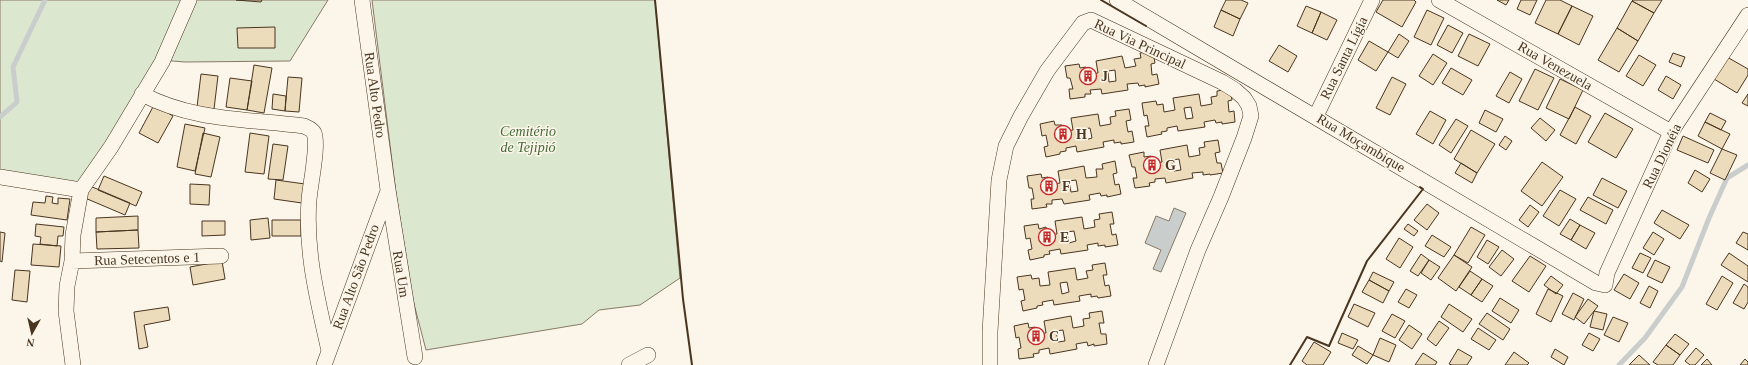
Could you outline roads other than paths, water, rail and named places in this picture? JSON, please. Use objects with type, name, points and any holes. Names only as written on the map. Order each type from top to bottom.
[{"type":"street","points":[[73,365],[66,311],[72,261],[73,235],[81,190],[111,147],[162,62],[189,0]]},
{"type":"street","name":"Rua Alto Pedro","points":[[362,0],[388,190]]},
{"type":"street","name":"Rua Moçambique","points":[[1117,0],[1316,116],[1535,247],[1596,282],[1605,285]]},
{"type":"street","name":"Rua Santa Lígia","points":[[1316,116],[1372,0]]},
{"type":"street","name":"Rua Venezuela","points":[[1440,0],[1671,132]]},
{"type":"street","name":"Rua Dionéia","points":[[1605,285],[1607,273],[1671,132],[1748,15]]},
{"type":"street","name":"Rua Via Principal","points":[[990,365],[990,332],[999,180],[1006,146],[1020,116],[1047,71],[1083,23],[1091,20],[1222,82],[1244,98],[1249,106],[1251,116],[1244,138],[1198,250],[1156,365]]},
{"type":"street","points":[[142,94],[158,102],[195,114],[304,126],[313,132],[315,145],[309,199],[309,248],[311,269],[326,358]]},
{"type":"street","points":[[0,177],[81,190]]},
{"type":"street","name":"Rua Um","points":[[388,190],[415,358]]},
{"type":"street","name":"Rua Alto São Pedro","points":[[326,358],[388,190]]},
{"type":"street","name":"Rua Setecentos e 1","points":[[72,261],[222,256]]},
{"type":"street","points":[[629,365],[648,355]]},
{"type":"waterway","points":[[0,117],[17,102],[13,67],[45,0]]},
{"type":"waterway","points":[[1619,365],[1645,338],[1682,287],[1709,218],[1727,178],[1748,165]]},
{"type":"place","name":"J","points":[[1088,76]]},
{"type":"place","name":"H","points":[[1063,134]]},
{"type":"place","name":"G","points":[[1152,165]]},
{"type":"place","name":"F","points":[[1049,186]]},
{"type":"place","name":"E","points":[[1047,237]]},
{"type":"place","name":"C","points":[[1036,336]]},
{"type":"park label","name":"Cemitério de Tejipió","points":[[528,140]]}]
